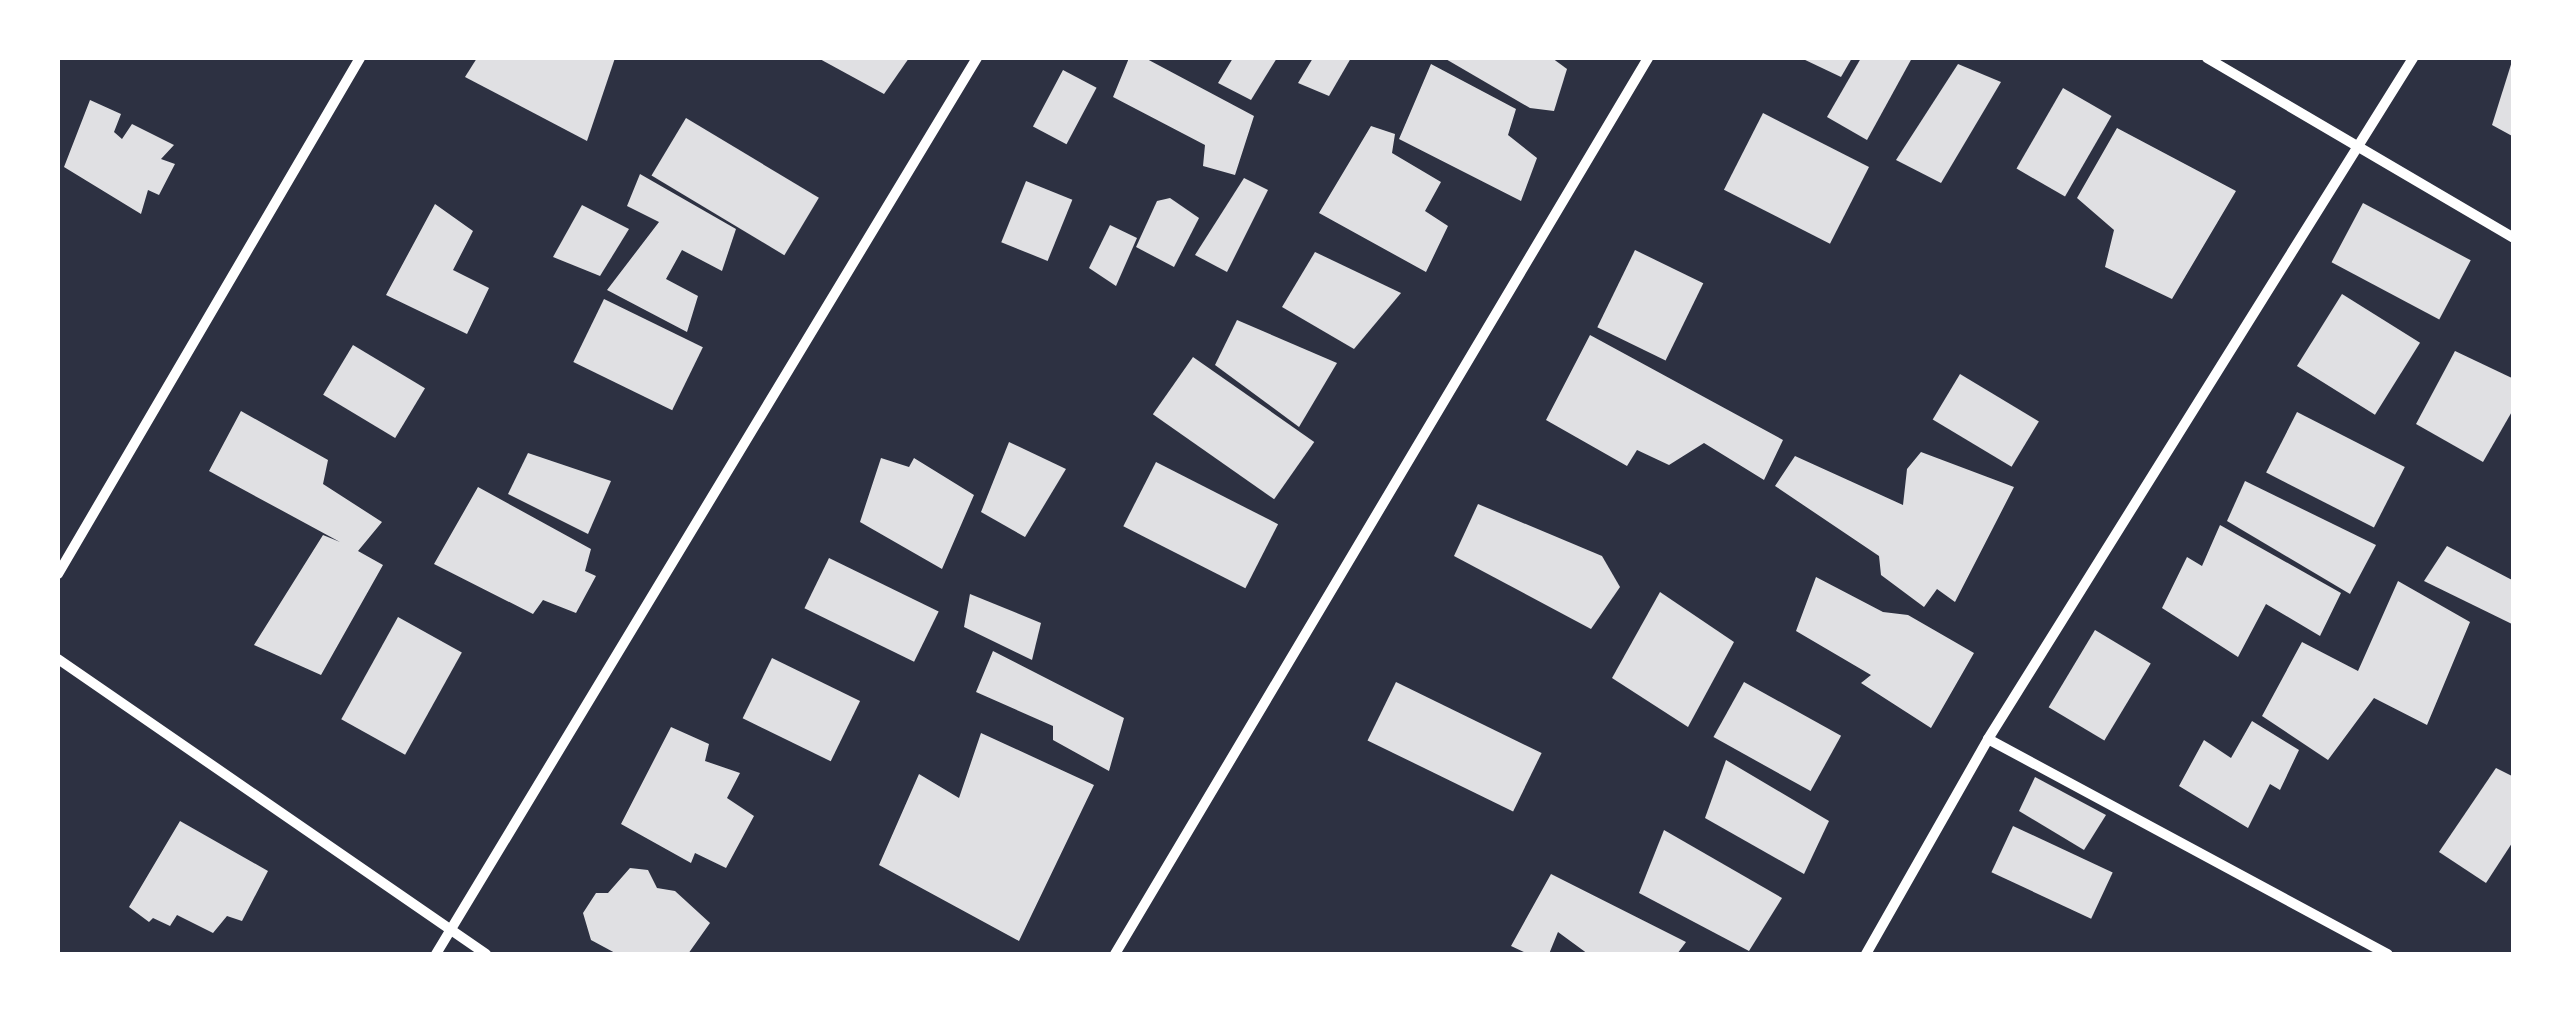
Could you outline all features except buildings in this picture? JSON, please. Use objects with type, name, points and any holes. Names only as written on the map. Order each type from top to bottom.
[{"type":"street","points":[[58,574],[360,58]]},
{"type":"street","points":[[436,954],[977,58]]},
{"type":"street","points":[[1114,954],[1648,58]]},
{"type":"street","points":[[2207,58],[2514,238]]},
{"type":"street","points":[[1866,954],[1988,740],[2414,58]]},
{"type":"street","points":[[58,659],[486,954]]},
{"type":"street","points":[[1988,740],[2388,954]]}]
